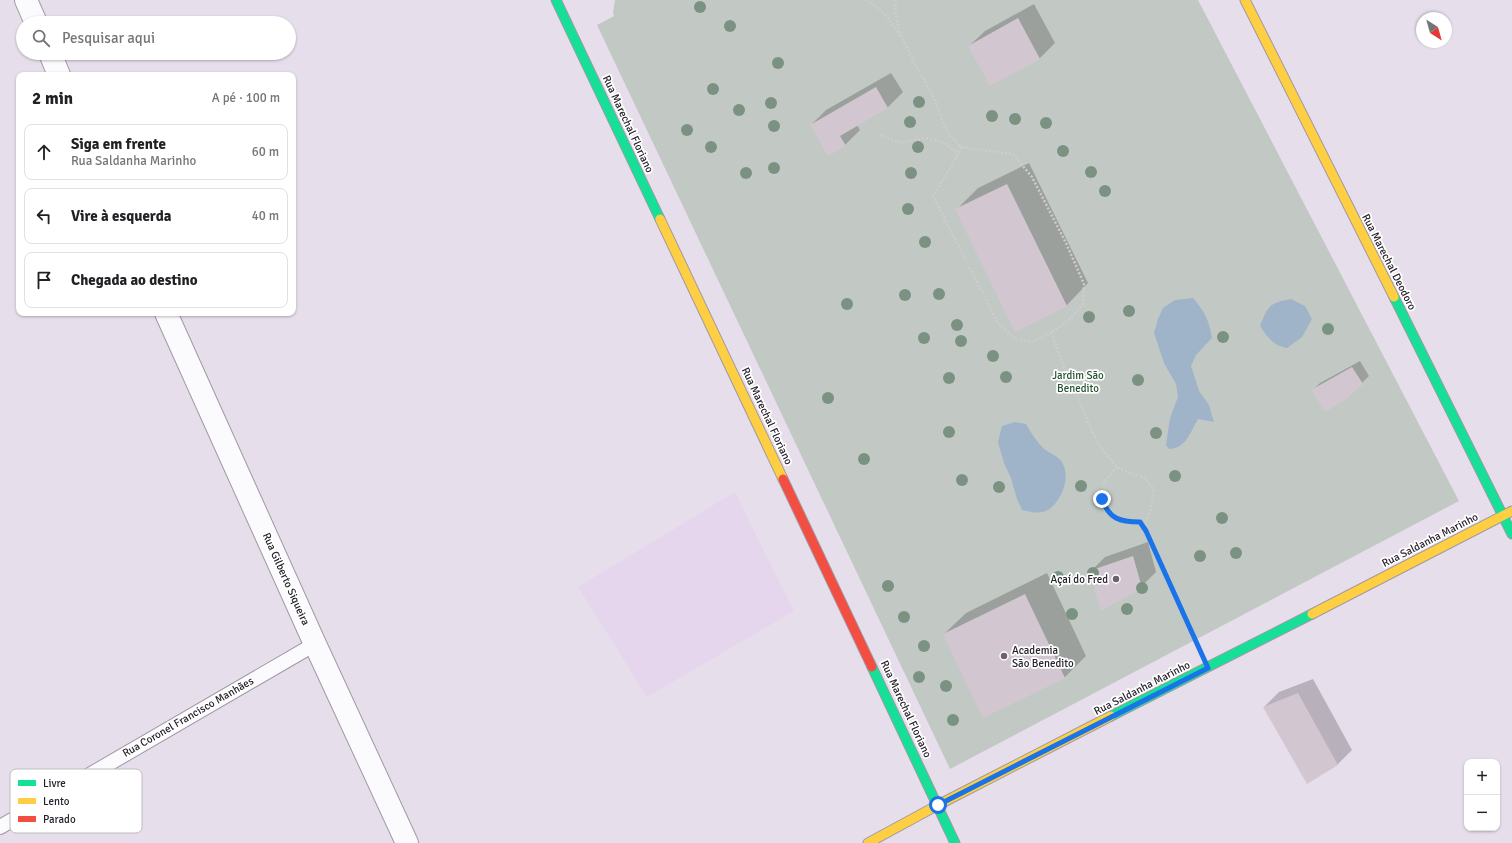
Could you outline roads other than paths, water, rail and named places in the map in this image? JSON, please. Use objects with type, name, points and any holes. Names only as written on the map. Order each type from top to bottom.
[{"type":"main road","name":"Rua Marechal Floriano","points":[[556,0],[956,843]]},
{"type":"main road","name":"Rua Marechal Deodoro","points":[[1245,0],[1512,534]]},
{"type":"main road","name":"Rua Saldanha Marinho","points":[[868,843],[938,805],[1512,511]]},
{"type":"street","points":[[26,0],[33,16]]},
{"type":"street","points":[[53,60],[58,72]]},
{"type":"street","name":"Rua Gilberto Siqueira","points":[[167,316],[315,644],[407,843]]},
{"type":"lane","name":"Rua Coronel Francisco Manhães","points":[[100,769],[315,644]]},
{"type":"lane","name":"Rua Coronel Francisco Manhães","points":[[0,827],[10,821]]},
{"type":"water","points":[[1193,298],[1206,316],[1212,338],[1196,355],[1191,366],[1199,391],[1209,405],[1214,422],[1198,419],[1184,442],[1180,446],[1169,449],[1166,445],[1170,418],[1178,397],[1176,384],[1164,363],[1154,333],[1163,308],[1175,300]]},
{"type":"water","points":[[1291,299],[1305,306],[1312,319],[1302,337],[1287,348],[1278,345],[1271,340],[1260,326],[1270,306],[1278,302]]},
{"type":"water","points":[[1015,422],[1026,424],[1041,446],[1057,457],[1064,467],[1066,479],[1063,491],[1053,506],[1046,511],[1037,513],[1022,510],[1004,463],[998,442],[1002,426]]},
{"type":"place","name":"Açaí do Fred","points":[[1116,579]]},
{"type":"place","name":"Academia São Benedito","points":[[1004,656]]},
{"type":"park label","name":"Jardim São Benedito","points":[[1078,381]]}]
